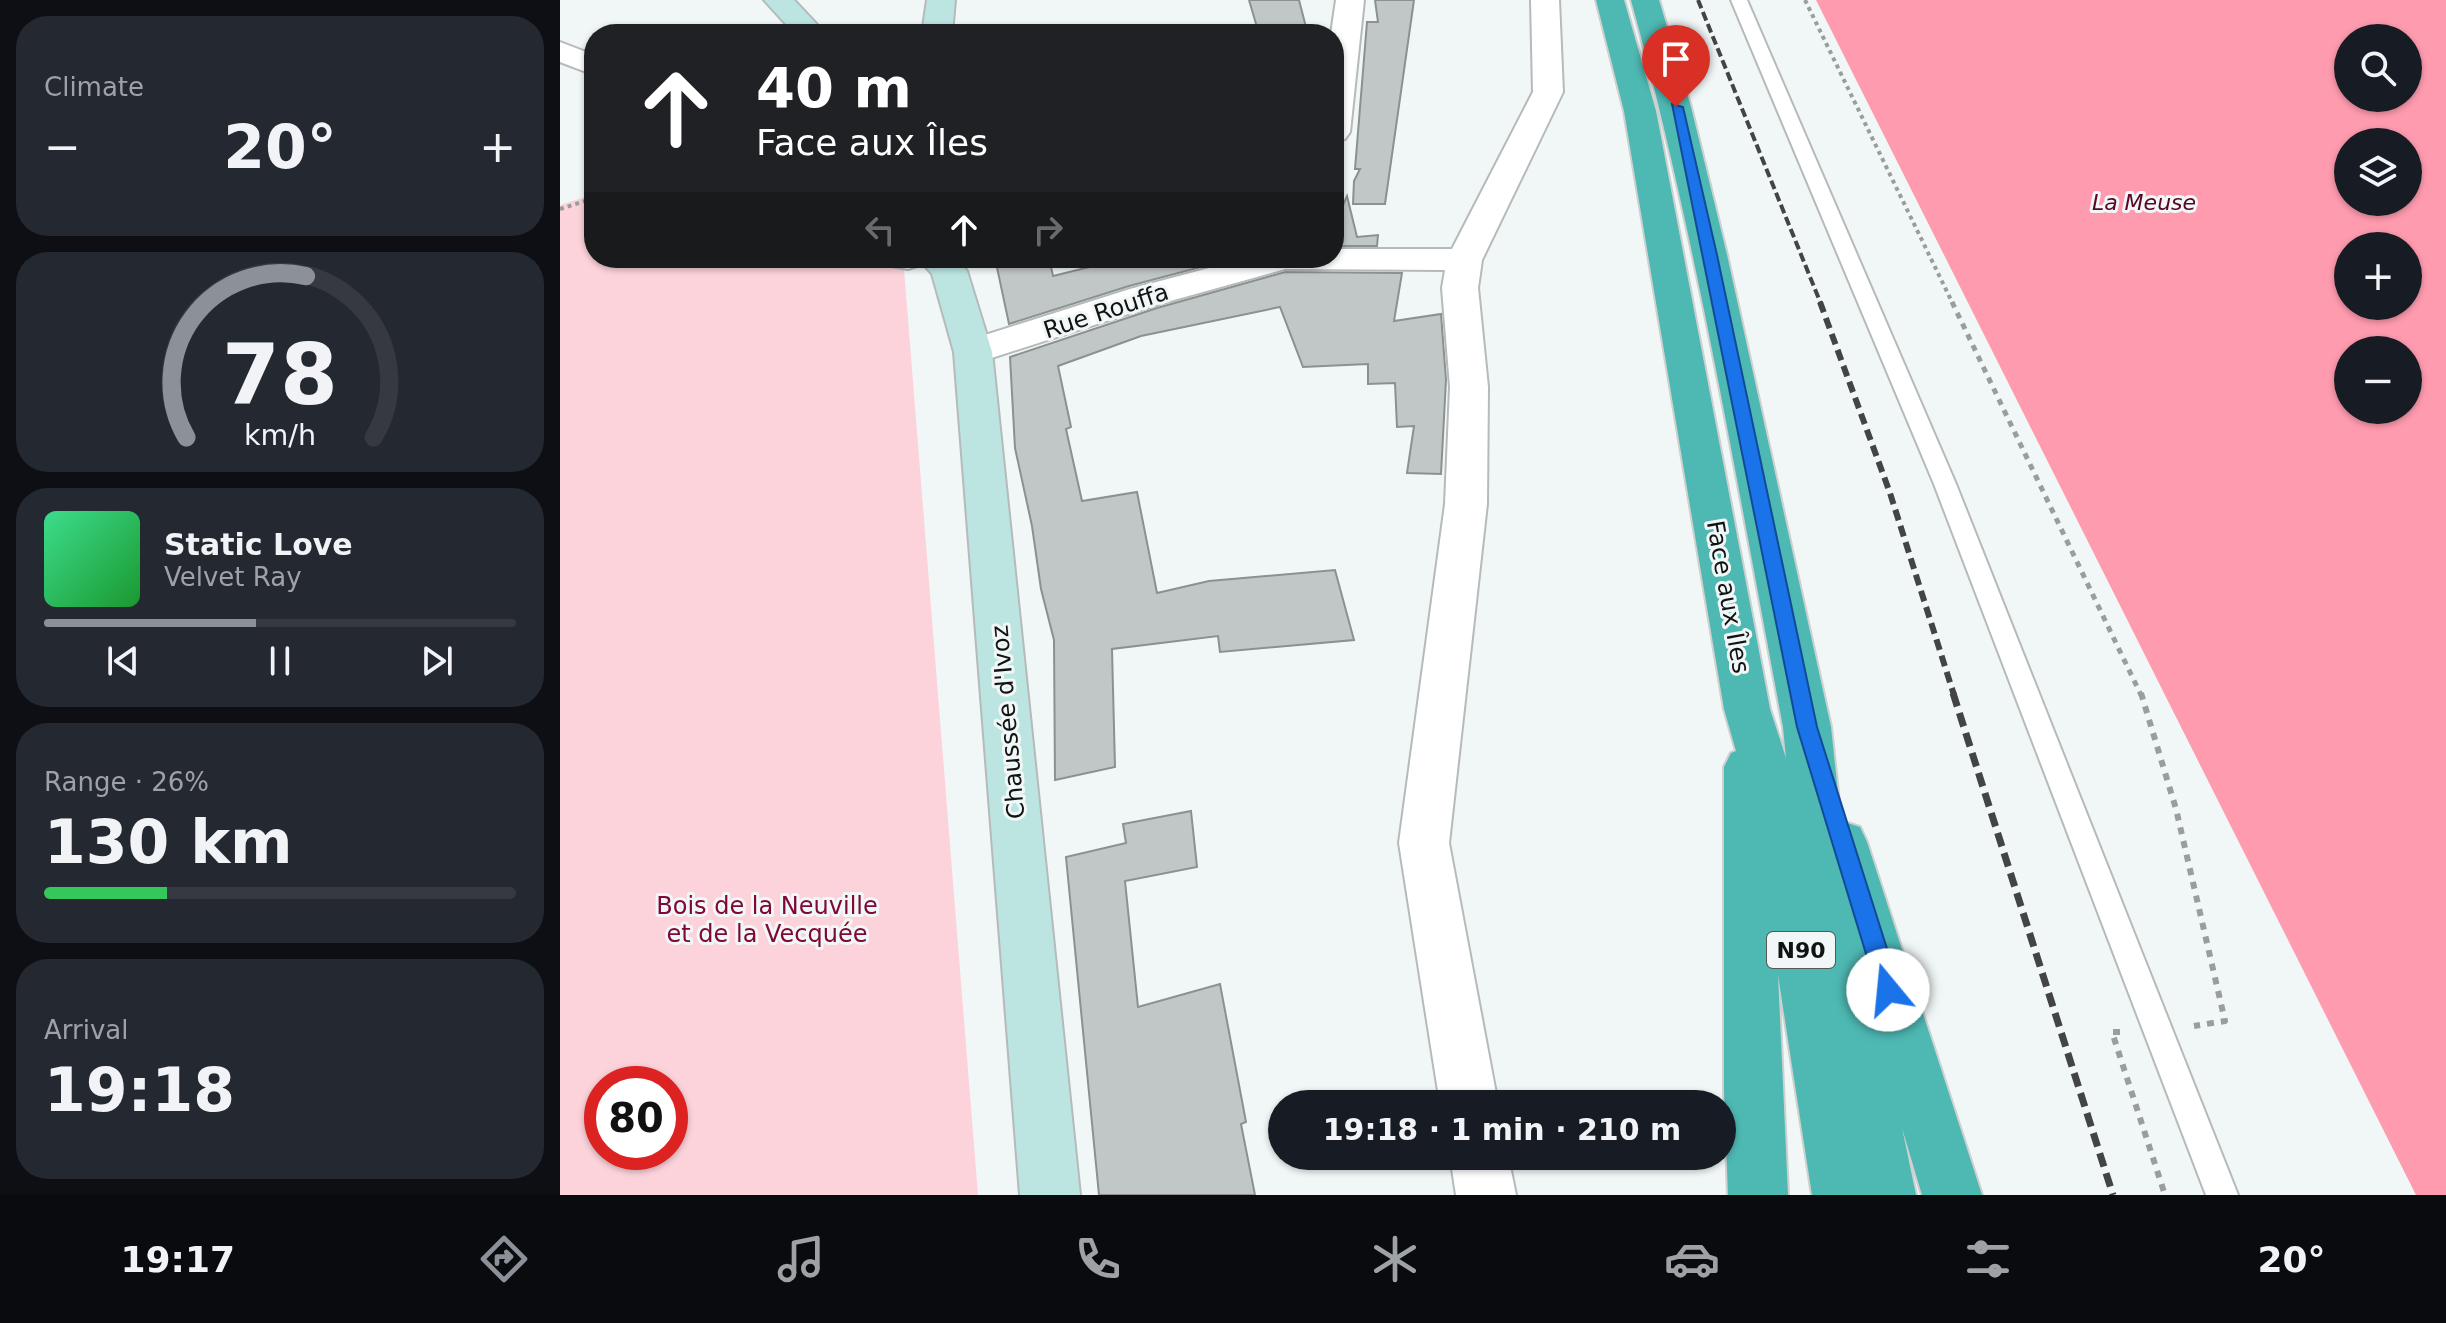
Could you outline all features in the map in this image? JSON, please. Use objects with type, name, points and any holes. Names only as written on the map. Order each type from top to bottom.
[{"type":"highway","name":"Face aux Îles","points":[[1610,0],[1640,111],[1663,227],[1747,709],[1778,812],[1842,1195]]},
{"type":"highway","name":"Face aux Îles","points":[[1645,0],[1676,107],[1710,255],[1807,727],[1818,844],[1886,1195]]},
{"type":"highway","points":[[1747,709],[1753,1091],[1758,1195]]},
{"type":"highway","points":[[1807,727],[1952,1195]]},
{"type":"main road","points":[[778,0],[801,24]]},
{"type":"main road","points":[[938,24],[941,0]]},
{"type":"main road","name":"Chaussée d'Ivoz","points":[[946,268],[973,352],[1050,1195]]},
{"type":"street","points":[[1344,50],[1350,0]]},
{"type":"street","points":[[1467,1090],[1424,843],[1466,504],[1469,387],[1460,288],[1464,260],[1548,92],[1545,0]]},
{"type":"street","points":[[560,51],[584,62]]},
{"type":"street","name":"Rue Rouffa","points":[[1344,259],[1464,260]]},
{"type":"street","name":"Rue Rouffa","points":[[973,352],[1143,297],[1249,268]]},
{"type":"street","points":[[1482,1170],[1486,1195]]},
{"type":"lane","points":[[1739,0],[1945,484],[2222,1195]]},
{"type":"path","points":[[1805,0],[2138,685],[2148,713],[2193,880],[2225,1021],[2158,1031],[2112,1032],[2165,1195]]},
{"type":"path","points":[[560,209],[584,201]]},
{"type":"green space","name":"Bois de la Neuville et de la Vecquée","points":[[584,197],[584,268],[904,269],[978,1195],[560,1195],[560,205]]},
{"type":"water","name":"La Meuse","points":[[1816,0],[2446,0],[2446,1195],[2416,1195]]},
{"type":"building","points":[[1249,0],[1299,0],[1305,24],[1256,24]]},
{"type":"building","points":[[1375,0],[1414,0],[1385,204],[1353,204],[1354,181],[1360,169],[1355,169],[1367,22],[1378,22]]},
{"type":"building","points":[[1347,196],[1357,237],[1378,235],[1377,246],[1344,246],[1344,203]]},
{"type":"building","points":[[997,268],[1051,268],[1053,276],[1085,268],[1197,268],[1129,286],[1009,324]]},
{"type":"building","points":[[1285,272],[1402,273],[1394,321],[1441,314],[1446,380],[1441,474],[1407,473],[1414,426],[1397,427],[1395,383],[1368,384],[1368,364],[1303,367],[1280,307],[1141,336],[1058,366],[1071,427],[1066,429],[1082,501],[1137,492],[1157,593],[1209,581],[1335,570],[1354,640],[1220,652],[1218,636],[1112,649],[1115,767],[1055,780],[1054,640],[1041,589],[1032,526],[1015,448],[1010,357],[1157,308]]},
{"type":"building","points":[[1191,811],[1197,867],[1125,881],[1138,1007],[1220,984],[1246,1122],[1241,1124],[1255,1195],[1099,1195],[1066,857],[1126,843],[1123,824]]},
{"type":"railway","points":[[1698,0],[1821,304]]},
{"type":"railway","points":[[1820,302],[1890,493],[1954,695]]},
{"type":"railway","points":[[1953,693],[2113,1195]]},
{"type":"route","points":[[1676,107],[1710,255],[1807,727],[1888,990]]}]
